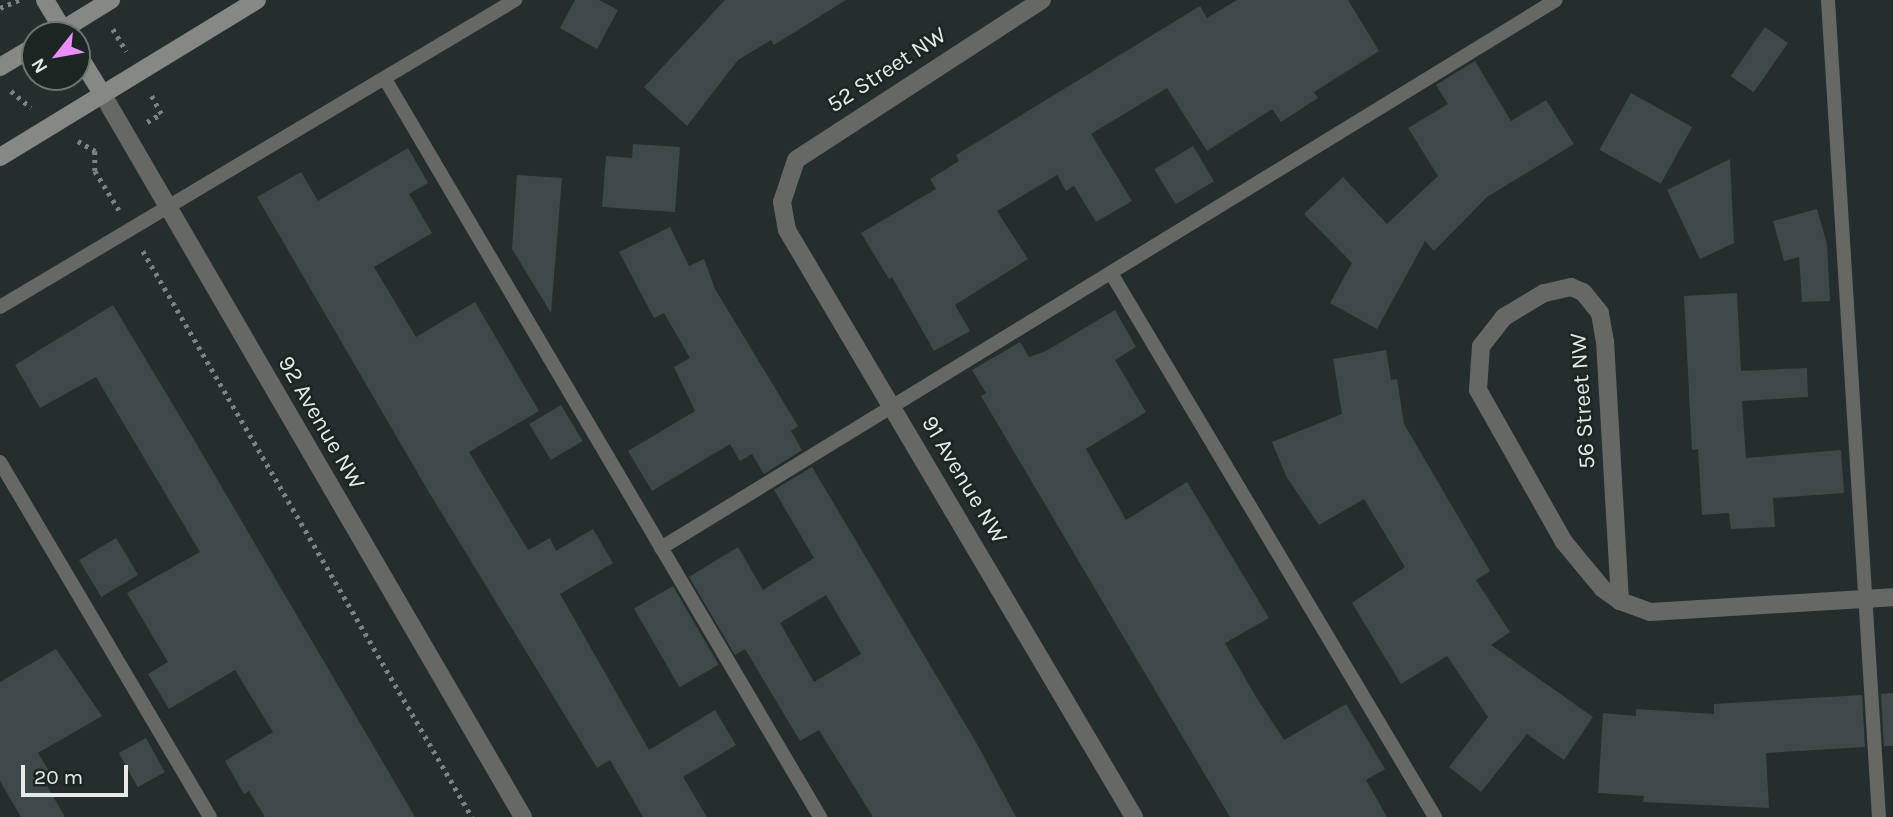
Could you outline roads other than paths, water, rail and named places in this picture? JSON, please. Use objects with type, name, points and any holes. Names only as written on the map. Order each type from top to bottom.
[{"type":"main road","points":[[45,0],[55,21]]},
{"type":"main road","points":[[79,21],[111,0]]},
{"type":"main road","points":[[0,157],[257,0]]},
{"type":"main road","points":[[0,67],[21,54]]},
{"type":"main road","name":"92 Avenue NW","points":[[91,75],[103,95]]},
{"type":"street","name":"52 Street NW","points":[[796,160],[1042,0]]},
{"type":"street","name":"92 Avenue NW","points":[[103,95],[523,817]]},
{"type":"street","name":"91 Avenue NW","points":[[796,160],[782,202],[787,230],[1134,817]]},
{"type":"street","name":"56 Street NW","points":[[1620,601],[1605,342],[1600,313],[1583,292],[1571,287],[1544,293],[1504,317],[1481,346],[1478,390],[1564,541],[1603,589],[1620,601],[1650,612],[1893,597]]},
{"type":"lane","points":[[0,307],[515,0]]},
{"type":"lane","points":[[662,548],[1556,0]]},
{"type":"lane","points":[[1824,2],[1879,817]]},
{"type":"lane","points":[[385,79],[820,817]]},
{"type":"lane","points":[[1111,273],[1435,817]]},
{"type":"lane","points":[[0,462],[205,815]]}]
